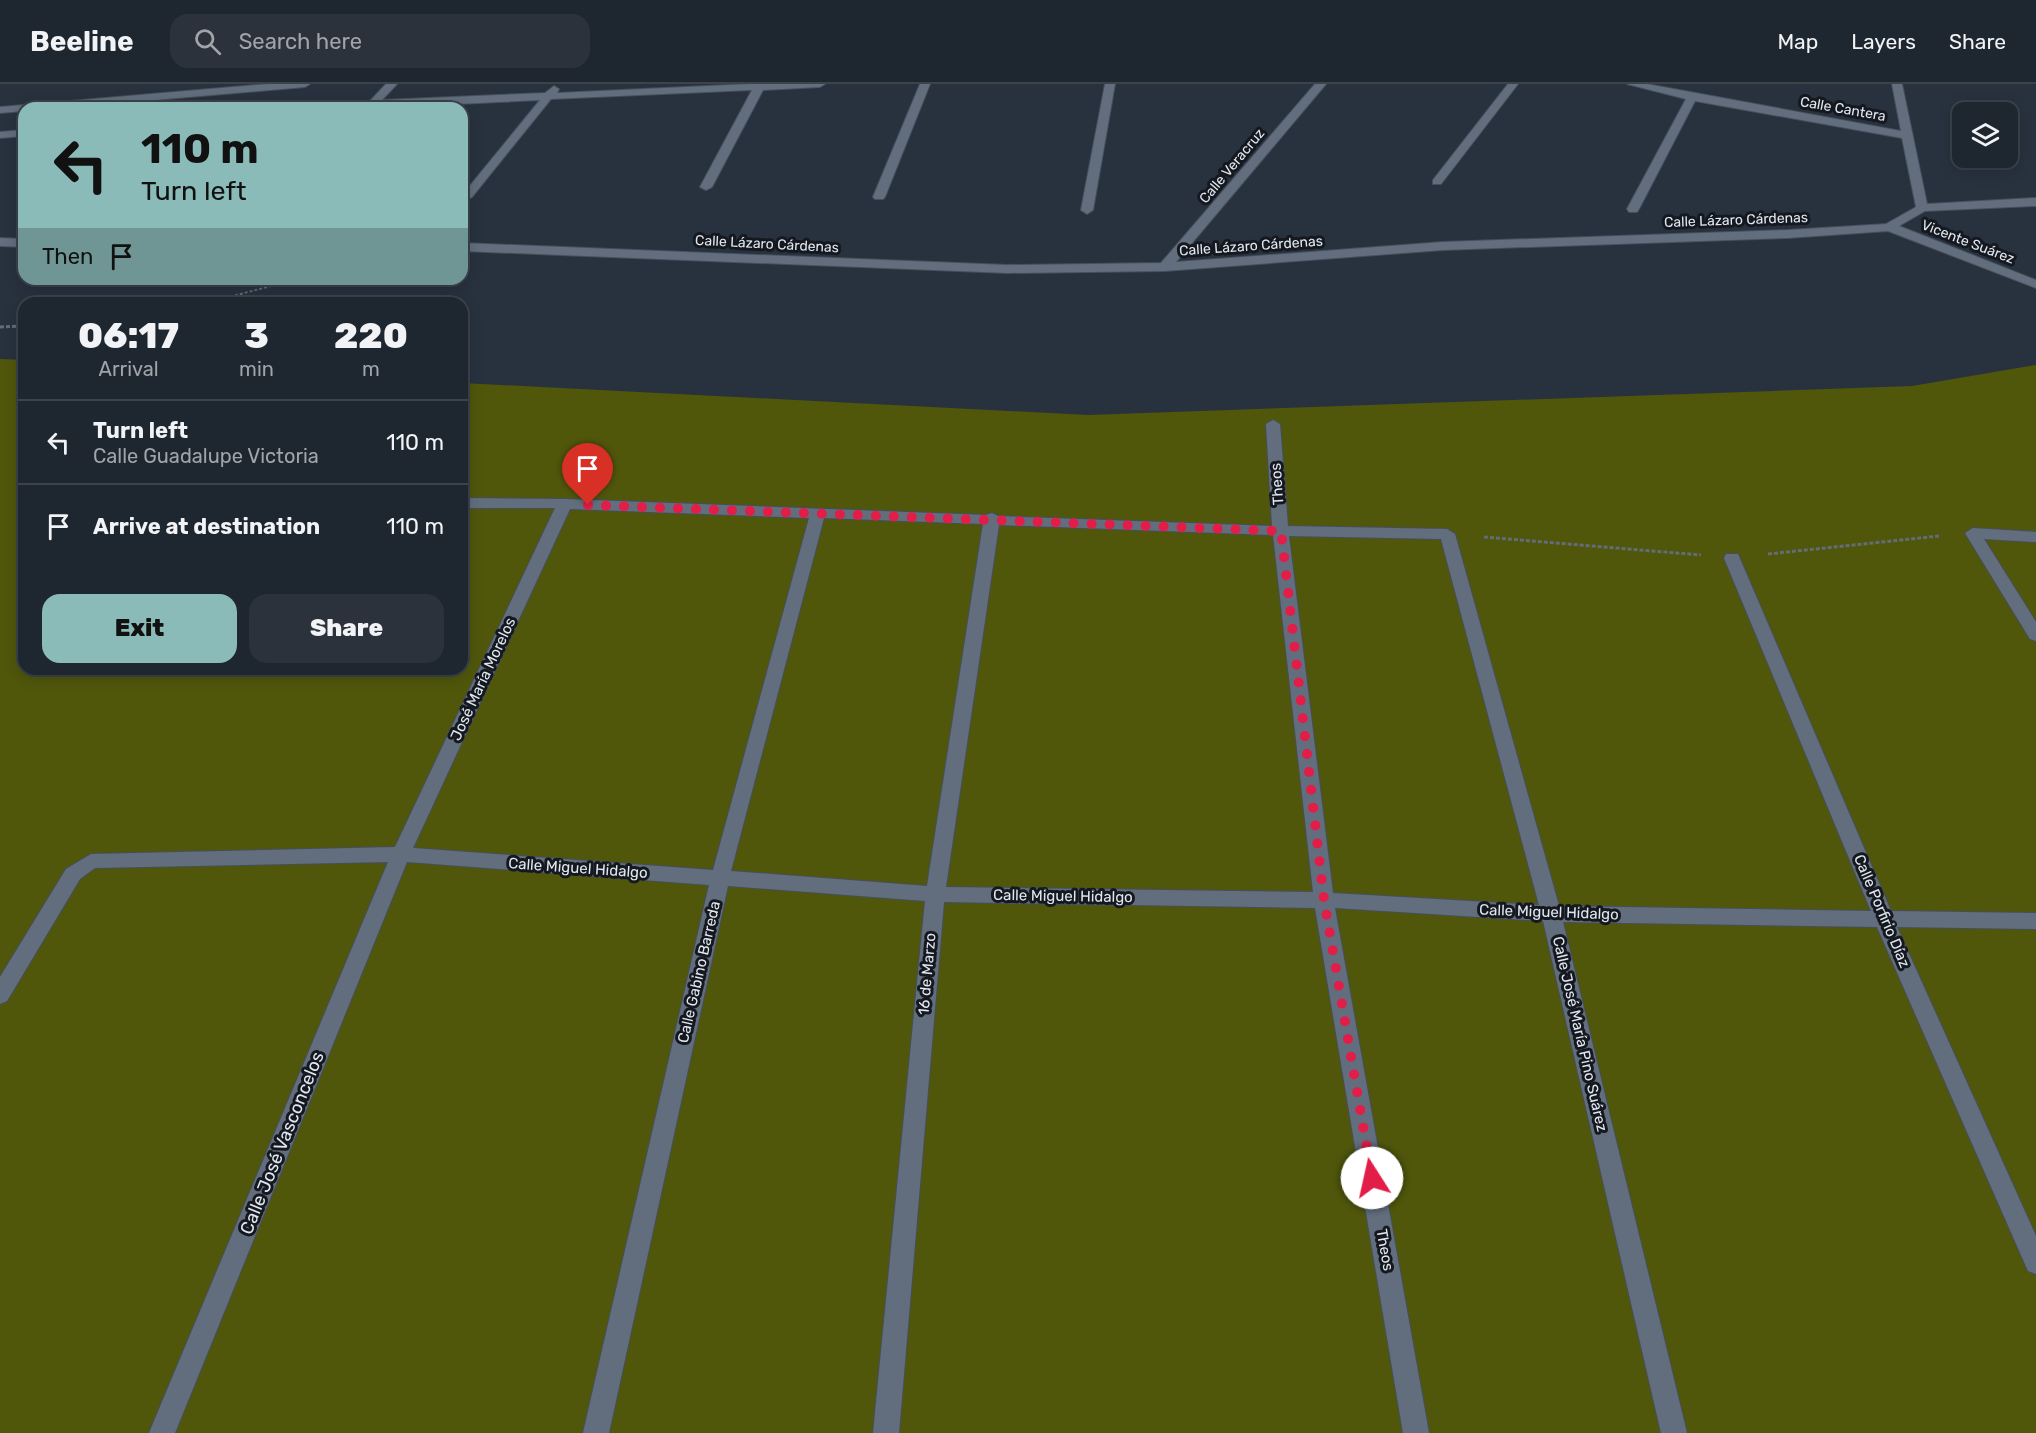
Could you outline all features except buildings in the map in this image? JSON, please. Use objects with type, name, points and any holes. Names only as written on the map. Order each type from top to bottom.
[{"type":"street","points":[[159,102],[169,84]]},
{"type":"street","points":[[106,102],[305,84]]},
{"type":"street","points":[[375,102],[392,84]]},
{"type":"street","points":[[468,195],[558,84]]},
{"type":"street","points":[[436,102],[760,85],[820,84]]},
{"type":"street","points":[[879,197],[925,84]]},
{"type":"street","points":[[1087,210],[1110,84]]},
{"type":"street","name":"Calle Veracruz","points":[[1165,267],[1321,84]]},
{"type":"street","points":[[1437,182],[1513,84]]},
{"type":"street","name":"Calle Cantera","points":[[1632,84],[1908,136]]},
{"type":"street","points":[[1898,84],[1922,208]]},
{"type":"street","points":[[706,187],[760,85]]},
{"type":"street","points":[[1633,209],[1692,97]]},
{"type":"street","points":[[0,110],[18,108]]},
{"type":"street","points":[[0,135],[18,134]]},
{"type":"street","name":"Calle Lázaro Cárdenas","points":[[468,247],[1007,269],[1165,267],[1443,246],[1788,234],[1889,227],[1922,208],[2036,202]]},
{"type":"street","name":"Vicente Suárez","points":[[1889,227],[2036,285]]},
{"type":"street","points":[[0,242],[18,243]]},
{"type":"street","name":"Theos","points":[[1273,424],[1281,531],[1324,900],[1416,1433]]},
{"type":"street","points":[[468,503],[565,504],[1281,531]]},
{"type":"street","name":"José María Morelos","points":[[401,854],[565,504]]},
{"type":"street","name":"Calle Gabino Barreda","points":[[596,1433],[720,879],[817,515]]},
{"type":"street","name":"16 de Marzo","points":[[886,1433],[935,894],[992,519]]},
{"type":"street","name":"Calle José María Pino Suárez","points":[[1281,531],[1447,534],[1551,914],[1674,1433]]},
{"type":"street","points":[[2036,537],[1973,533],[2036,635]]},
{"type":"street","name":"Calle Porfirio Díaz","points":[[1732,558],[1884,919],[2036,1263]]},
{"type":"street","name":"Calle Miguel Hidalgo","points":[[0,995],[73,874],[91,861],[401,854],[935,894],[1324,900],[1551,914],[2036,921]]},
{"type":"street","name":"Calle José Vasconcelos","points":[[162,1433],[401,854]]},
{"type":"path","points":[[229,297],[275,285]]},
{"type":"path","points":[[0,327],[18,326]]},
{"type":"green space","points":[[0,359],[18,360],[18,675],[468,675],[468,383],[1088,415],[1912,386],[2036,365],[2036,1433],[0,1433]]},
{"type":"route","points":[[588,505],[1281,531],[1324,900],[1372,1178]]}]
